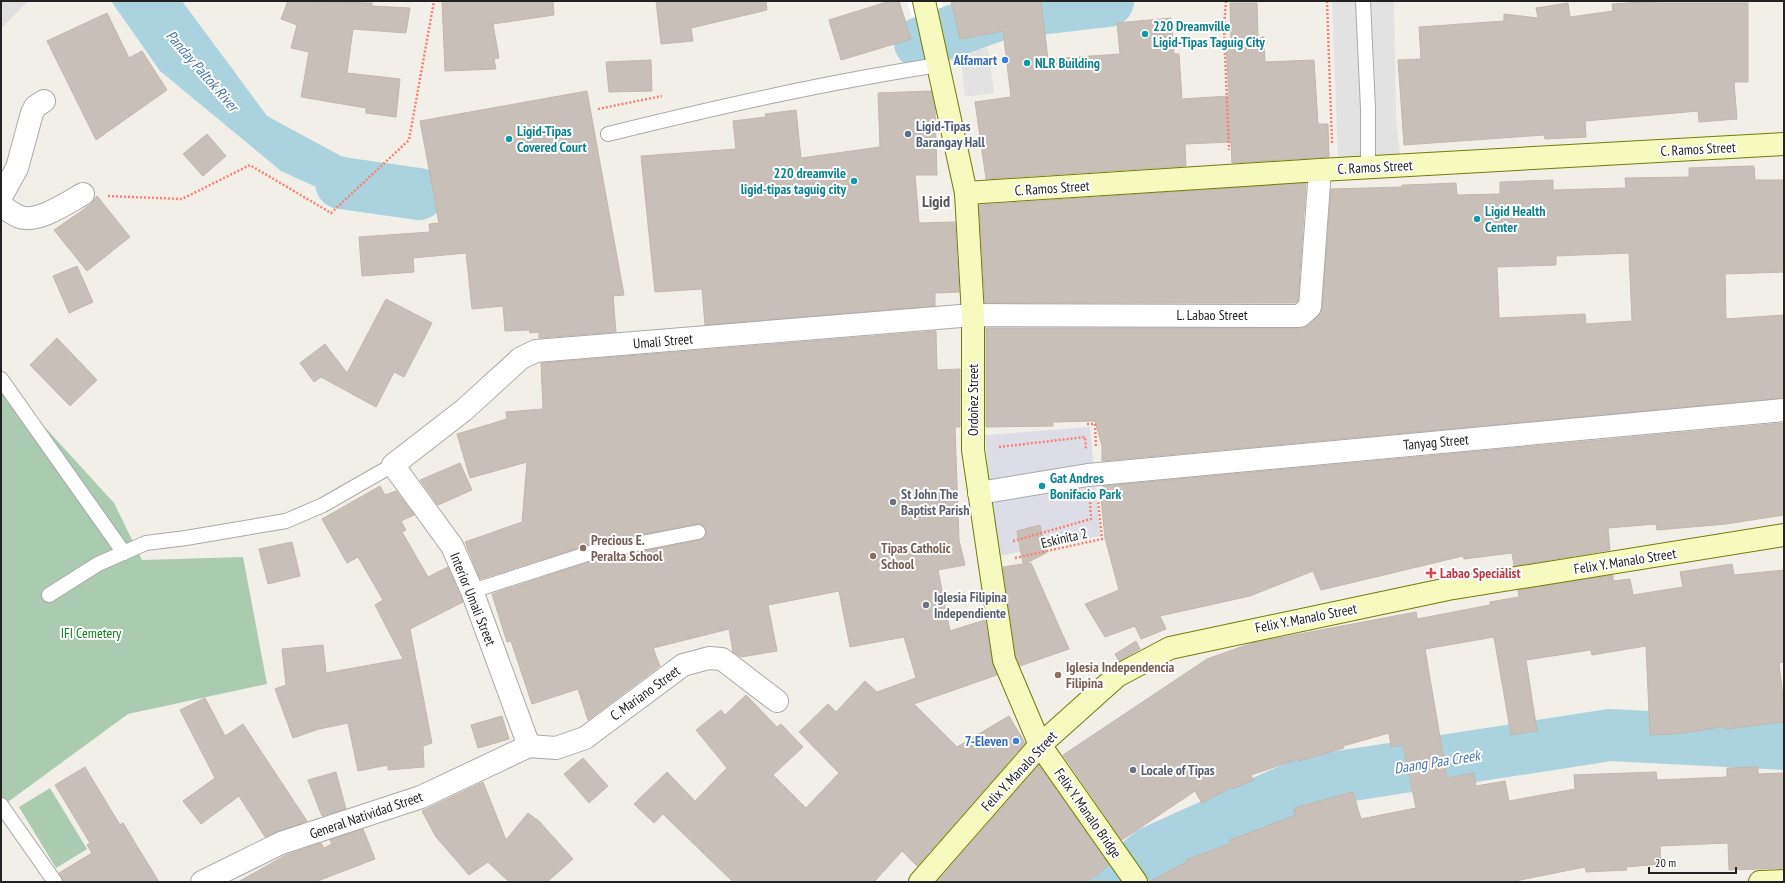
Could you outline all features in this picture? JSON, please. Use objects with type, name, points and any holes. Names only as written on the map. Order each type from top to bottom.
[{"type":"main road","name":"Ordoñez Street","points":[[924,1],[938,57],[966,193],[973,315],[973,450],[1004,660],[1040,745]]},
{"type":"main road","name":"C. Ramos Street","points":[[966,193],[1327,170],[1784,144]]},
{"type":"main road","name":"Felix Y. Manalo Street","points":[[920,882],[1040,745],[1117,676],[1170,648],[1448,589],[1784,535]]},
{"type":"main road","name":"Felix Y. Manalo Bridge","points":[[1040,745],[1131,874]]},
{"type":"main road","points":[[1760,882],[1784,881]]},
{"type":"street","points":[[1,197],[17,168],[32,113],[35,107],[44,101]]},
{"type":"street","name":"L. Labao Street","points":[[973,315],[1300,316],[1310,307],[1327,170]]},
{"type":"street","points":[[1,206],[20,217],[32,218],[48,212],[83,194]]},
{"type":"street","name":"Umali Street","points":[[393,465],[464,410],[521,358],[536,351],[973,315]]},
{"type":"street","name":"Tanyag Street","points":[[979,493],[1092,474],[1784,410]]},
{"type":"street","name":"Interior Umali Street","points":[[393,465],[452,546],[472,591],[529,746]]},
{"type":"street","name":"C. Mariano Street","points":[[529,746],[556,748],[585,738],[683,665],[709,658],[722,659],[777,701]]},
{"type":"street","name":"General Natividad Street","points":[[202,882],[281,843],[420,797],[529,746]]},
{"type":"lane","points":[[1363,1],[1368,109],[1368,168]]},
{"type":"lane","points":[[608,134],[730,103],[852,79],[938,57]]},
{"type":"lane","points":[[1,379],[124,553]]},
{"type":"lane","points":[[50,595],[98,564],[146,543],[186,538],[286,520],[323,505],[393,465]]},
{"type":"lane","points":[[472,591],[590,553],[698,532]]},
{"type":"lane","points":[[1,805],[55,882]]},
{"type":"path","points":[[83,194],[182,199],[250,165],[331,213],[409,140],[434,1]]},
{"type":"path","points":[[1226,1],[1224,27],[1230,176]]},
{"type":"path","points":[[1327,1],[1327,170]]},
{"type":"path","points":[[973,450],[1085,437],[1092,474],[1091,519],[988,555]]},
{"type":"path","name":"Eskinita 2","points":[[988,555],[1044,553],[1102,540],[1092,474]]},
{"type":"shaded area","points":[[1,1],[28,1],[1,29]]},
{"type":"shaded area","points":[[1332,1],[1394,1],[1396,120],[1400,155],[1338,158]]},
{"type":"shaded area","points":[[988,48],[994,93],[965,97],[960,52]]},
{"type":"shaded area","name":"Gat Andres Bonifacio Park","points":[[1090,427],[1100,536],[994,557],[985,435]]},
{"type":"green space","name":"IFI Cemetery","points":[[1,379],[114,503],[142,560],[243,557],[267,684],[128,714],[1,807]]},
{"type":"green space","points":[[50,788],[87,849],[56,868],[19,807]]},
{"type":"water","points":[[111,1],[182,1],[267,116],[341,156],[413,174],[412,208],[363,208],[281,171],[160,71]]},
{"type":"pier","points":[[907,1],[941,1],[954,45],[922,54]]},
{"type":"building","points":[[288,1],[372,3],[372,6],[410,8],[406,33],[353,29],[347,73],[400,79],[396,117],[366,113],[366,108],[301,97],[309,52],[291,48],[297,25],[281,19]]},
{"type":"building","points":[[442,1],[553,1],[554,15],[493,24],[499,58],[494,59],[496,69],[445,71]]},
{"type":"building","points":[[656,1],[766,1],[767,10],[691,28],[693,41],[661,44]]},
{"type":"building","points":[[890,1],[899,1],[911,39],[841,60],[829,20]]},
{"type":"building","points":[[951,1],[1041,1],[1048,59],[1120,54],[1117,23],[1171,18],[1174,54],[1179,54],[1182,99],[1229,96],[1226,39],[1231,39],[1230,3],[1257,3],[1258,38],[1264,37],[1265,62],[1314,60],[1318,124],[1328,124],[1329,157],[1232,163],[1231,142],[1185,144],[1186,166],[986,179],[975,102],[1011,97],[1003,31],[960,39]]},
{"type":"building","points":[[1657,1],[1657,3],[1748,3],[1748,82],[1734,82],[1737,119],[1699,122],[1698,111],[1585,121],[1586,137],[1545,139],[1544,135],[1404,145],[1398,60],[1421,59],[1419,27],[1504,21],[1504,14],[1538,18],[1536,8],[1568,3],[1570,17],[1613,11],[1612,4]]},
{"type":"building","points":[[107,13],[129,58],[142,51],[167,90],[96,140],[47,41]]},
{"type":"building","points":[[651,60],[652,91],[609,92],[606,62]]},
{"type":"building","points":[[587,91],[624,295],[613,296],[616,332],[539,338],[539,332],[530,333],[529,330],[505,331],[503,306],[472,309],[466,253],[413,258],[414,272],[362,276],[359,237],[430,232],[429,224],[439,223],[420,121]]},
{"type":"building","points":[[931,91],[935,110],[937,175],[915,175],[919,223],[955,222],[959,292],[935,293],[935,306],[705,325],[702,289],[655,292],[641,156],[736,149],[733,121],[766,117],[765,114],[796,110],[801,158],[880,147],[878,93]]},
{"type":"building","points":[[207,134],[226,156],[203,176],[183,154]]},
{"type":"building","points":[[1754,166],[1755,180],[1784,180],[1784,272],[1725,274],[1726,319],[1784,315],[1784,398],[1102,461],[1102,446],[1095,421],[1053,422],[1053,426],[986,427],[986,328],[1300,328],[1308,325],[1318,316],[1322,308],[1331,189],[1402,187],[1402,185],[1456,183],[1457,195],[1500,194],[1500,182],[1553,180],[1553,190],[1626,188],[1625,178],[1689,177],[1689,168]],"holes":[[[1629,253],[1632,321],[1586,324],[1585,314],[1499,318],[1497,267],[1556,265],[1556,256]]]},
{"type":"building","points":[[1306,183],[1298,301],[1295,303],[985,303],[979,205]]},
{"type":"building","points":[[97,196],[130,237],[87,271],[54,230],[90,205]]},
{"type":"building","points":[[77,266],[93,302],[69,313],[53,276]]},
{"type":"building","points":[[386,299],[432,323],[404,377],[394,372],[376,407],[321,377],[314,382],[300,363],[325,344],[347,373]]},
{"type":"building","points":[[936,331],[937,370],[960,369],[960,427],[955,427],[959,540],[965,565],[938,570],[950,631],[985,620],[992,662],[997,675],[914,704],[957,747],[1009,716],[1025,743],[917,866],[902,851],[874,882],[733,882],[663,814],[654,823],[634,804],[667,772],[695,801],[727,768],[696,730],[721,710],[725,715],[746,695],[777,727],[781,724],[803,747],[773,775],[806,808],[839,773],[799,732],[828,704],[836,712],[865,681],[877,692],[916,678],[904,637],[850,647],[839,591],[768,605],[777,651],[741,657],[733,652],[729,629],[653,648],[660,666],[588,720],[578,689],[532,704],[511,641],[507,642],[492,594],[592,561],[700,540],[706,535],[706,530],[701,524],[696,524],[588,545],[480,579],[465,542],[522,522],[527,462],[470,478],[457,434],[507,419],[506,412],[543,409],[541,363]]},
{"type":"building","points":[[57,338],[97,380],[70,406],[30,365]]},
{"type":"building","points":[[1784,423],[1784,515],[1726,524],[1657,530],[1656,524],[1608,528],[1610,550],[1514,566],[1512,553],[1464,559],[1463,556],[1321,590],[1313,571],[1250,596],[1160,616],[1166,629],[1141,639],[1135,626],[1105,637],[1085,604],[1119,590],[1105,538],[1100,490],[1103,489],[1103,486]]},
{"type":"building","points":[[460,463],[472,490],[438,505],[420,480]]},
{"type":"building","points":[[380,486],[385,495],[396,491],[414,515],[401,521],[406,530],[402,532],[428,577],[448,567],[463,602],[410,629],[432,743],[423,746],[424,767],[388,770],[388,765],[358,771],[348,723],[319,729],[293,738],[275,689],[286,685],[282,649],[323,645],[326,673],[403,659],[375,605],[383,600],[358,557],[347,563],[322,519]]},
{"type":"building","points":[[1040,525],[1046,553],[1025,564],[1031,563],[1069,649],[1020,666],[1016,657],[1003,567],[1023,564],[1017,531]]},
{"type":"building","points":[[292,542],[300,576],[268,584],[259,549]]},
{"type":"building","points":[[1732,564],[1734,575],[1784,570],[1784,662],[1779,663],[1784,706],[1784,722],[1726,729],[1726,726],[1685,733],[1650,735],[1646,646],[1592,655],[1591,650],[1526,660],[1537,731],[1511,735],[1494,637],[1425,649],[1447,778],[1474,773],[1476,786],[1505,781],[1509,801],[1575,789],[1574,775],[1656,772],[1657,780],[1727,777],[1727,768],[1758,767],[1758,774],[1784,773],[1784,868],[1729,870],[1728,843],[1660,846],[1661,864],[1626,867],[1627,870],[1586,872],[1585,867],[1510,882],[1149,882],[1187,862],[1186,860],[1231,843],[1230,840],[1296,815],[1294,808],[1353,792],[1361,819],[1416,808],[1403,745],[1391,747],[1389,733],[1343,746],[1344,748],[1299,761],[1298,759],[1251,775],[1253,780],[1233,789],[1232,787],[1202,803],[1195,791],[1122,840],[1063,755],[1207,659],[1252,643],[1416,612],[1417,619],[1490,605],[1490,602],[1519,597],[1518,590],[1613,575],[1613,581],[1630,579],[1633,595],[1683,587],[1680,572]]},
{"type":"building","points":[[1136,641],[1140,649],[1119,661],[1115,654]]},
{"type":"building","points":[[205,698],[225,736],[243,724],[307,821],[265,837],[239,796],[201,824],[183,801],[215,778],[180,710]]},
{"type":"building","points":[[502,716],[509,739],[478,748],[471,725]]},
{"type":"building","points":[[583,758],[608,786],[589,803],[564,774]]},
{"type":"building","points":[[1039,765],[1109,865],[1087,882],[937,882]]},
{"type":"building","points":[[85,767],[120,825],[123,823],[159,882],[63,882],[59,873],[92,853],[87,845],[90,843],[55,785]]},
{"type":"building","points":[[336,772],[346,809],[322,816],[308,780]]},
{"type":"building","points":[[483,782],[506,840],[528,813],[539,821],[573,859],[547,882],[509,882],[488,862],[469,875],[436,837],[422,811]]},
{"type":"building","points":[[363,829],[375,859],[315,882],[238,882],[286,855],[321,843],[324,848],[332,844],[330,840]]},
{"type":"waterway","name":"Panday Paltok River","points":[[920,43],[1003,13],[1108,1]]},
{"type":"waterway","name":"Panday Paltok River","points":[[341,183],[419,194]]},
{"type":"waterway","name":"Daang Paa Creek","points":[[1115,882],[1152,852],[1307,782],[1610,735],[1784,744]]},
{"type":"place","name":"220 Dreamville Ligid-Tipas Taguig City","points":[[1145,34]]},
{"type":"place","name":"Alfamart","points":[[1005,60]]},
{"type":"place","name":"NLR Building","points":[[1027,63]]},
{"type":"place","name":"Ligid-Tipas Barangay Hall","points":[[908,134]]},
{"type":"place","name":"Ligid-Tipas Covered Court","points":[[509,139]]},
{"type":"place","name":"220 dreamvile ligid-tipas taguig city","points":[[854,181]]},
{"type":"place","name":"Ligid Health Center","points":[[1477,219]]},
{"type":"place","name":"Gat Andres Bonifacio Park","points":[[1042,486]]},
{"type":"place","name":"St John The Baptist Parish","points":[[893,502]]},
{"type":"place","name":"Precious E. Peralta School","points":[[583,548]]},
{"type":"place","name":"Tipas Catholic School","points":[[873,556]]},
{"type":"place","name":"Labao Specialist","points":[[1431,573]]},
{"type":"place","name":"Iglesia Filipina Independiente","points":[[926,605]]},
{"type":"place","name":"Iglesia Independencia Filipina","points":[[1058,675]]},
{"type":"place","name":"7-Eleven","points":[[1016,741]]},
{"type":"place","name":"Locale of Tipas","points":[[1133,770]]},
{"type":"district","name":"Ligid","points":[[936,201]]}]
